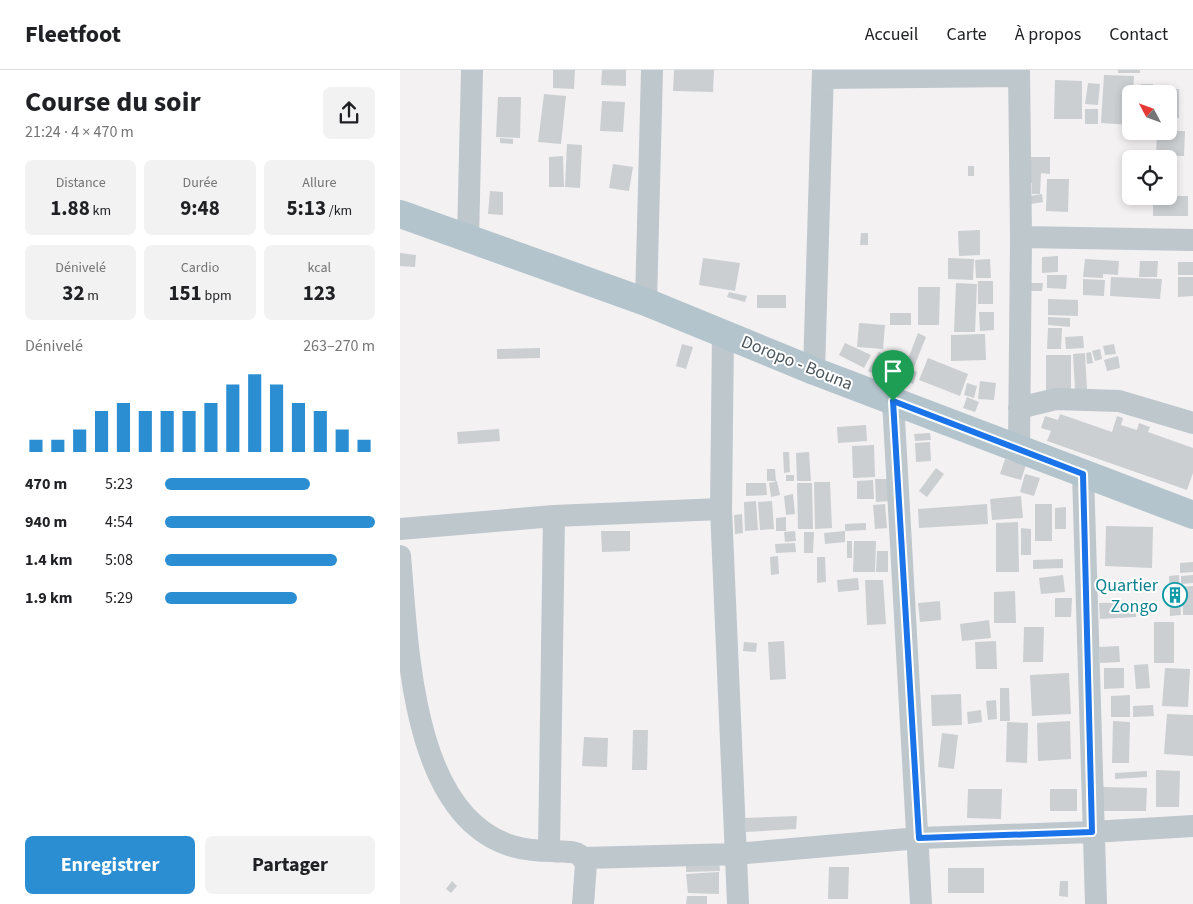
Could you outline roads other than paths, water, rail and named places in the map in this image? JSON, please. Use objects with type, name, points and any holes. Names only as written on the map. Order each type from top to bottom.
[{"type":"main road","name":"Doropo - Bouna","points":[[400,214],[646,302],[814,371],[1193,515]]},
{"type":"street","points":[[468,239],[472,70]]},
{"type":"street","points":[[646,302],[652,70]]},
{"type":"street","points":[[814,371],[823,74],[1019,73],[1021,237],[1019,449]]},
{"type":"street","points":[[1021,237],[1193,240]]},
{"type":"street","points":[[723,334],[721,509],[738,904]]},
{"type":"street","points":[[1018,408],[1056,399],[1119,401],[1193,422]]},
{"type":"street","points":[[893,401],[922,904]]},
{"type":"street","points":[[1083,474],[1092,832],[1096,904]]},
{"type":"street","points":[[400,529],[554,516],[721,509]]},
{"type":"street","points":[[549,851],[554,516]]},
{"type":"street","points":[[400,556],[411,673],[427,747],[450,797],[460,812],[487,836],[512,847],[569,852],[583,858],[735,854],[919,838],[1092,832],[1193,826]]},
{"type":"street","points":[[583,858],[586,864],[583,904]]},
{"type":"place","name":"Quartier Zongo","points":[[1175,595]]}]
